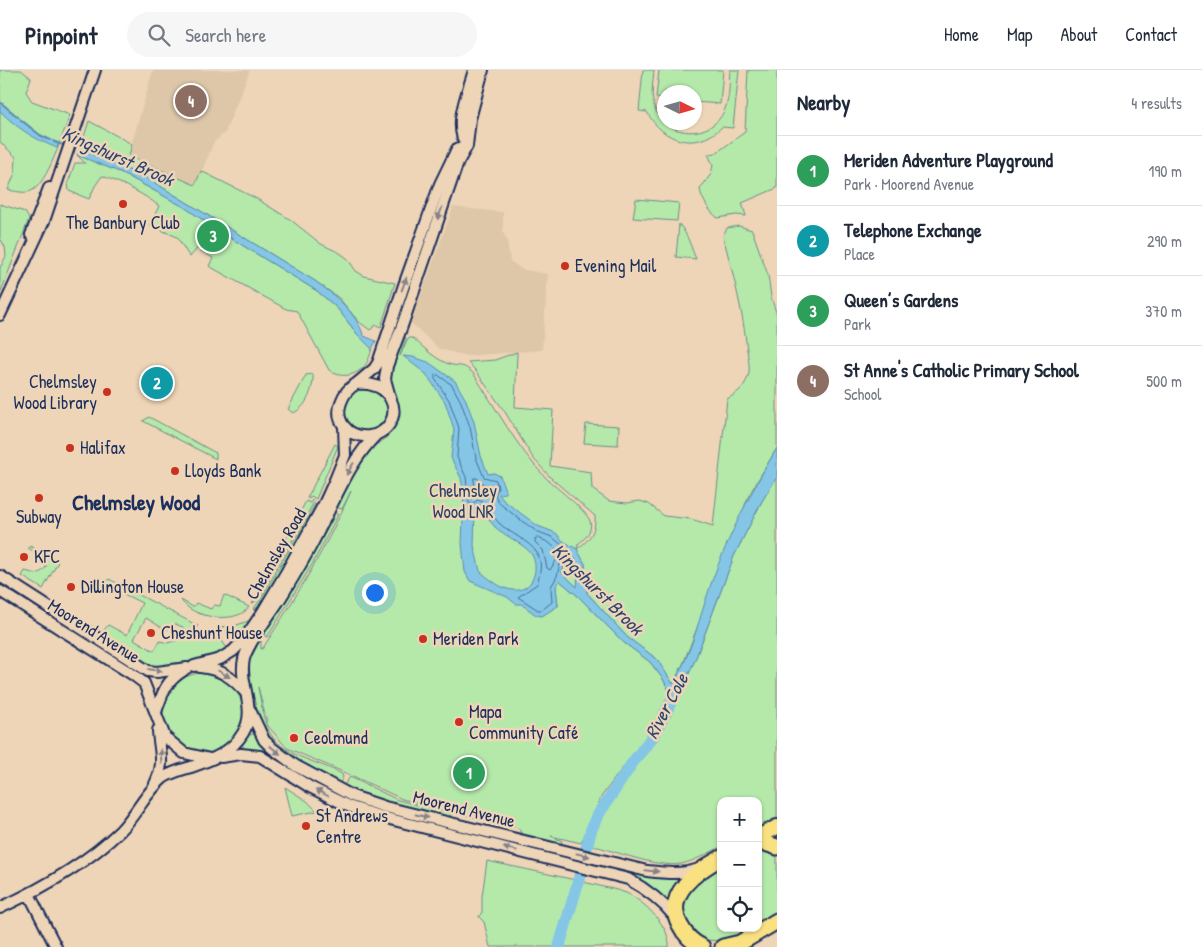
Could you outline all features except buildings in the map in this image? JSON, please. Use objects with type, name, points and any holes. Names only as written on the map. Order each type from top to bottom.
[{"type":"highway","points":[[762,843],[777,847]]},
{"type":"highway","points":[[680,947],[679,923],[675,903],[686,883],[703,867],[717,860]]},
{"type":"highway","points":[[679,923],[688,938],[702,947]]},
{"type":"highway","points":[[723,947],[736,945],[776,923]]},
{"type":"main road","points":[[762,835],[777,827]]},
{"type":"street","points":[[0,315],[44,221],[49,195],[61,169],[95,70]]},
{"type":"street","points":[[467,146],[462,139],[460,130],[462,113],[474,70]]},
{"type":"street","points":[[382,364],[350,387],[341,402],[341,421],[344,427],[358,436],[366,437],[383,432],[391,421],[393,406],[382,364],[458,162],[467,146],[470,120],[483,70]]},
{"type":"street","points":[[356,384],[372,384],[390,397]]},
{"type":"street","name":"Chelmsley Road","points":[[190,667],[220,659],[233,652],[262,613],[296,555],[335,480],[345,455],[344,427]]},
{"type":"street","name":"Chelmsley Road","points":[[247,694],[243,671],[244,658],[320,528],[346,476],[363,448],[376,435]]},
{"type":"street","name":"Moorend Avenue","points":[[0,576],[148,670],[157,672],[190,667]]},
{"type":"street","name":"Moorend Avenue","points":[[0,591],[144,683],[157,716]]},
{"type":"street","points":[[0,908],[29,894],[97,852],[121,829],[163,779],[175,771],[214,759],[237,742],[245,731],[250,710],[247,694],[235,681],[218,670],[190,667],[173,677],[165,686],[157,716],[162,757],[161,772],[152,791]]},
{"type":"street","name":"Moorend Avenue","points":[[250,710],[259,733],[272,748],[296,766],[352,796],[384,807],[647,871],[690,872],[703,867]]},
{"type":"street","points":[[157,716],[164,737],[177,748],[192,756],[214,759]]},
{"type":"street","name":"Moorend Avenue","points":[[214,759],[241,754],[260,756],[310,787],[348,806],[382,817],[628,879],[643,887],[667,907],[679,923]]},
{"type":"street","points":[[29,894],[56,947]]},
{"type":"shaded area","points":[[153,70],[250,70],[225,133],[214,142],[196,185],[128,156]]},
{"type":"shaded area","points":[[453,207],[503,212],[503,232],[507,240],[510,261],[521,269],[548,274],[542,350],[467,356],[439,349],[411,323]]},
{"type":"green space","points":[[0,70],[21,70],[31,78],[26,92],[32,101],[70,115],[49,168],[43,179],[29,192],[8,190],[15,173],[16,157],[0,142]]},
{"type":"green space","points":[[643,70],[654,70],[652,90],[657,112],[657,125],[647,112],[639,111]]},
{"type":"green space","points":[[659,70],[723,70],[720,104],[702,103],[702,85],[657,85]]},
{"type":"green space","points":[[730,70],[739,70],[733,128],[722,127],[712,135],[691,141],[671,137],[662,131],[701,131],[711,126],[719,119],[725,109],[728,100]]},
{"type":"green space","points":[[748,70],[777,70],[777,188],[742,203],[746,216],[736,215],[718,218],[706,205],[700,189],[711,174],[713,165],[708,154],[716,153],[745,132]]},
{"type":"green space","points":[[89,121],[132,144],[129,156],[195,185],[201,171],[257,199],[291,220],[321,244],[347,258],[356,271],[364,276],[395,283],[381,327],[376,325],[370,330],[359,322],[339,298],[315,281],[147,178],[80,149]]},
{"type":"green space","points":[[77,155],[122,173],[184,207],[317,291],[337,308],[358,335],[372,349],[365,366],[350,375],[341,375],[329,370],[297,311],[286,309],[209,266],[213,258],[201,251],[204,249],[218,250],[202,243],[190,257],[177,237],[150,225],[159,206],[139,193],[102,176],[89,199],[69,191],[68,183],[75,163],[85,163]]},
{"type":"green space","points":[[636,199],[679,203],[677,221],[633,218]]},
{"type":"green space","points":[[0,204],[25,212],[29,219],[0,294],[0,268],[6,256],[5,247],[0,238]]},
{"type":"green space","points":[[679,224],[687,237],[696,259],[676,257]]},
{"type":"green space","name":"Meriden Park","points":[[739,226],[752,230],[768,275],[771,297],[777,315],[777,448],[749,495],[683,664],[673,684],[657,659],[627,637],[587,593],[585,564],[577,550],[550,583],[558,606],[556,587],[559,580],[579,597],[623,642],[650,662],[663,679],[670,693],[666,706],[655,724],[601,797],[581,843],[551,836],[562,841],[561,846],[524,837],[518,828],[402,799],[287,748],[268,726],[258,687],[264,719],[274,738],[290,752],[342,774],[343,777],[339,785],[310,769],[310,766],[299,762],[270,742],[260,725],[247,667],[248,663],[257,646],[258,639],[261,641],[261,649],[287,610],[321,552],[351,491],[342,509],[335,507],[339,505],[358,462],[364,453],[386,438],[396,424],[398,410],[389,378],[403,336],[406,338],[400,356],[408,338],[413,338],[441,360],[452,365],[465,367],[473,373],[516,441],[535,466],[588,517],[591,525],[589,531],[586,537],[578,544],[577,549],[591,535],[595,516],[551,478],[533,458],[505,412],[468,362],[495,360],[517,352],[515,407],[553,410],[550,466],[591,472],[592,489],[609,501],[627,503],[640,501],[649,504],[664,516],[691,519],[713,526],[727,399],[738,392],[744,385],[749,371],[740,307],[723,236],[727,228]]},
{"type":"green space","points":[[313,374],[312,385],[306,402],[293,413],[288,409],[306,375]]},
{"type":"green space","points":[[360,389],[368,389],[380,393],[388,407],[388,421],[368,435],[347,425],[346,404],[351,395]]},
{"type":"green space","points":[[149,417],[216,453],[216,459],[143,421]]},
{"type":"green space","points":[[586,424],[619,426],[618,445],[584,443]]},
{"type":"green space","points":[[335,444],[338,446],[316,499],[311,496],[309,499],[307,498]]},
{"type":"green space","points":[[777,477],[777,819],[762,826],[762,797],[717,797],[717,849],[681,864],[660,864],[591,845],[601,818],[670,716],[695,660],[734,556],[762,501]]},
{"type":"green space","points":[[312,500],[314,502],[260,597],[252,604],[306,501],[310,503]]},
{"type":"green space","points":[[315,504],[317,506],[290,558],[258,607],[253,610],[262,597]]},
{"type":"green space","points":[[333,511],[338,515],[313,563],[270,633],[267,637],[261,635],[264,634],[316,549],[334,517]]},
{"type":"green space","points":[[30,546],[58,562],[43,589],[22,576],[25,571],[36,574],[46,567],[44,560],[28,548]]},
{"type":"green space","points":[[575,559],[578,568],[578,588],[562,573],[564,566]]},
{"type":"green space","points":[[109,579],[198,626],[183,634],[183,627],[175,624],[166,630],[146,618],[134,639],[154,651],[160,641],[168,643],[205,632],[219,636],[226,647],[219,654],[162,668],[150,667],[83,625],[86,622],[102,633],[108,625],[127,635],[142,603],[103,584]]},
{"type":"green space","points":[[224,595],[249,607],[243,613],[235,616],[214,617],[194,611],[181,600],[193,607],[196,603],[211,609],[214,605],[220,606]]},
{"type":"green space","points":[[248,621],[250,628],[234,645],[230,635],[221,627],[237,625]]},
{"type":"green space","points":[[203,673],[218,676],[231,685],[240,698],[243,713],[240,728],[231,741],[218,750],[203,753],[188,750],[175,741],[166,728],[163,713],[166,698],[175,685],[188,676]]},
{"type":"green space","points":[[254,734],[271,753],[283,762],[322,787],[346,798],[559,855],[559,857],[352,803],[327,792],[260,751],[244,751],[242,742],[248,735]]},
{"type":"green space","points":[[350,777],[398,800],[451,813],[451,815],[446,818],[380,801],[344,785]]},
{"type":"green space","points":[[285,787],[307,801],[317,811],[292,816]]},
{"type":"green space","points":[[762,850],[773,851],[777,854],[777,916],[762,924]]},
{"type":"green space","points":[[487,861],[626,893],[655,915],[666,931],[669,947],[490,947],[484,922],[479,917],[482,912],[482,896]]},
{"type":"green space","points":[[605,867],[662,879],[678,879],[670,895],[670,906],[648,886]]},
{"type":"green space","points":[[717,868],[717,932],[744,932],[725,941],[705,940],[691,931],[682,913],[683,901],[695,882]]},
{"type":"water","points":[[0,102],[40,135],[59,143],[57,148],[33,137],[13,123],[0,111]]},
{"type":"water","points":[[80,149],[147,178],[315,281],[337,298],[350,312],[356,319],[364,336],[376,341],[372,349],[358,335],[337,308],[317,291],[184,207],[122,173],[77,155]]},
{"type":"water","points":[[403,356],[428,362],[455,381],[466,400],[474,422],[481,456],[488,474],[494,473],[500,476],[506,493],[499,494],[503,500],[538,526],[556,533],[563,541],[577,549],[585,564],[587,593],[627,637],[657,659],[673,684],[691,647],[712,581],[733,529],[777,448],[777,477],[762,501],[734,556],[695,660],[676,703],[663,679],[650,662],[623,642],[579,597],[559,580],[556,587],[558,606],[542,616],[536,615],[507,597],[470,581],[465,572],[462,544],[464,493],[461,478],[451,458],[454,429],[445,402],[426,374]],"holes":[[[477,505],[485,512],[498,530],[531,553],[535,563],[534,574],[532,580],[525,588],[520,590],[504,588],[480,571],[474,546],[475,510]],[[575,559],[578,568],[577,587],[562,573],[564,566]]]},
{"type":"waterway","name":"Kingshurst Brook","points":[[0,102],[18,117]]},
{"type":"waterway","name":"Kingshurst Brook","points":[[21,120],[40,135],[50,140]]},
{"type":"waterway","name":"Kingshurst Brook","points":[[54,142],[66,146]]},
{"type":"waterway","name":"River Cole","points":[[559,947],[591,830],[598,815],[633,762],[654,735],[680,684]]},
{"type":"place","name":"St Anne's Catholic Primary School","points":[[191,101]]},
{"type":"place","name":"The Banbury Club","points":[[123,204]]},
{"type":"place","name":"Queen’s Gardens","points":[[213,236]]},
{"type":"place","name":"Evening Mail","points":[[565,266]]},
{"type":"place","name":"Telephone Exchange","points":[[157,383]]},
{"type":"place","name":"Chelmsley Wood Library","points":[[107,392]]},
{"type":"place","name":"Halifax","points":[[70,448]]},
{"type":"place","name":"Lloyds Bank","points":[[175,471]]},
{"type":"place","name":"Subway","points":[[39,498]]},
{"type":"place","name":"KFC","points":[[24,557]]},
{"type":"place","name":"Dillington House","points":[[71,587]]},
{"type":"place","name":"Cheshunt House","points":[[151,633]]},
{"type":"place","name":"Meriden Park","points":[[423,639]]},
{"type":"place","name":"Mapa Community Café","points":[[459,722]]},
{"type":"place","name":"Ceolmund","points":[[294,738]]},
{"type":"place","name":"Meriden Adventure Playground","points":[[469,773]]},
{"type":"place","name":"St Andrews Centre","points":[[306,826]]},
{"type":"district","name":"Chelmsley Wood","points":[[136,502]]},
{"type":"park label","name":"Chelmsley Wood LNR","points":[[463,501]]}]
